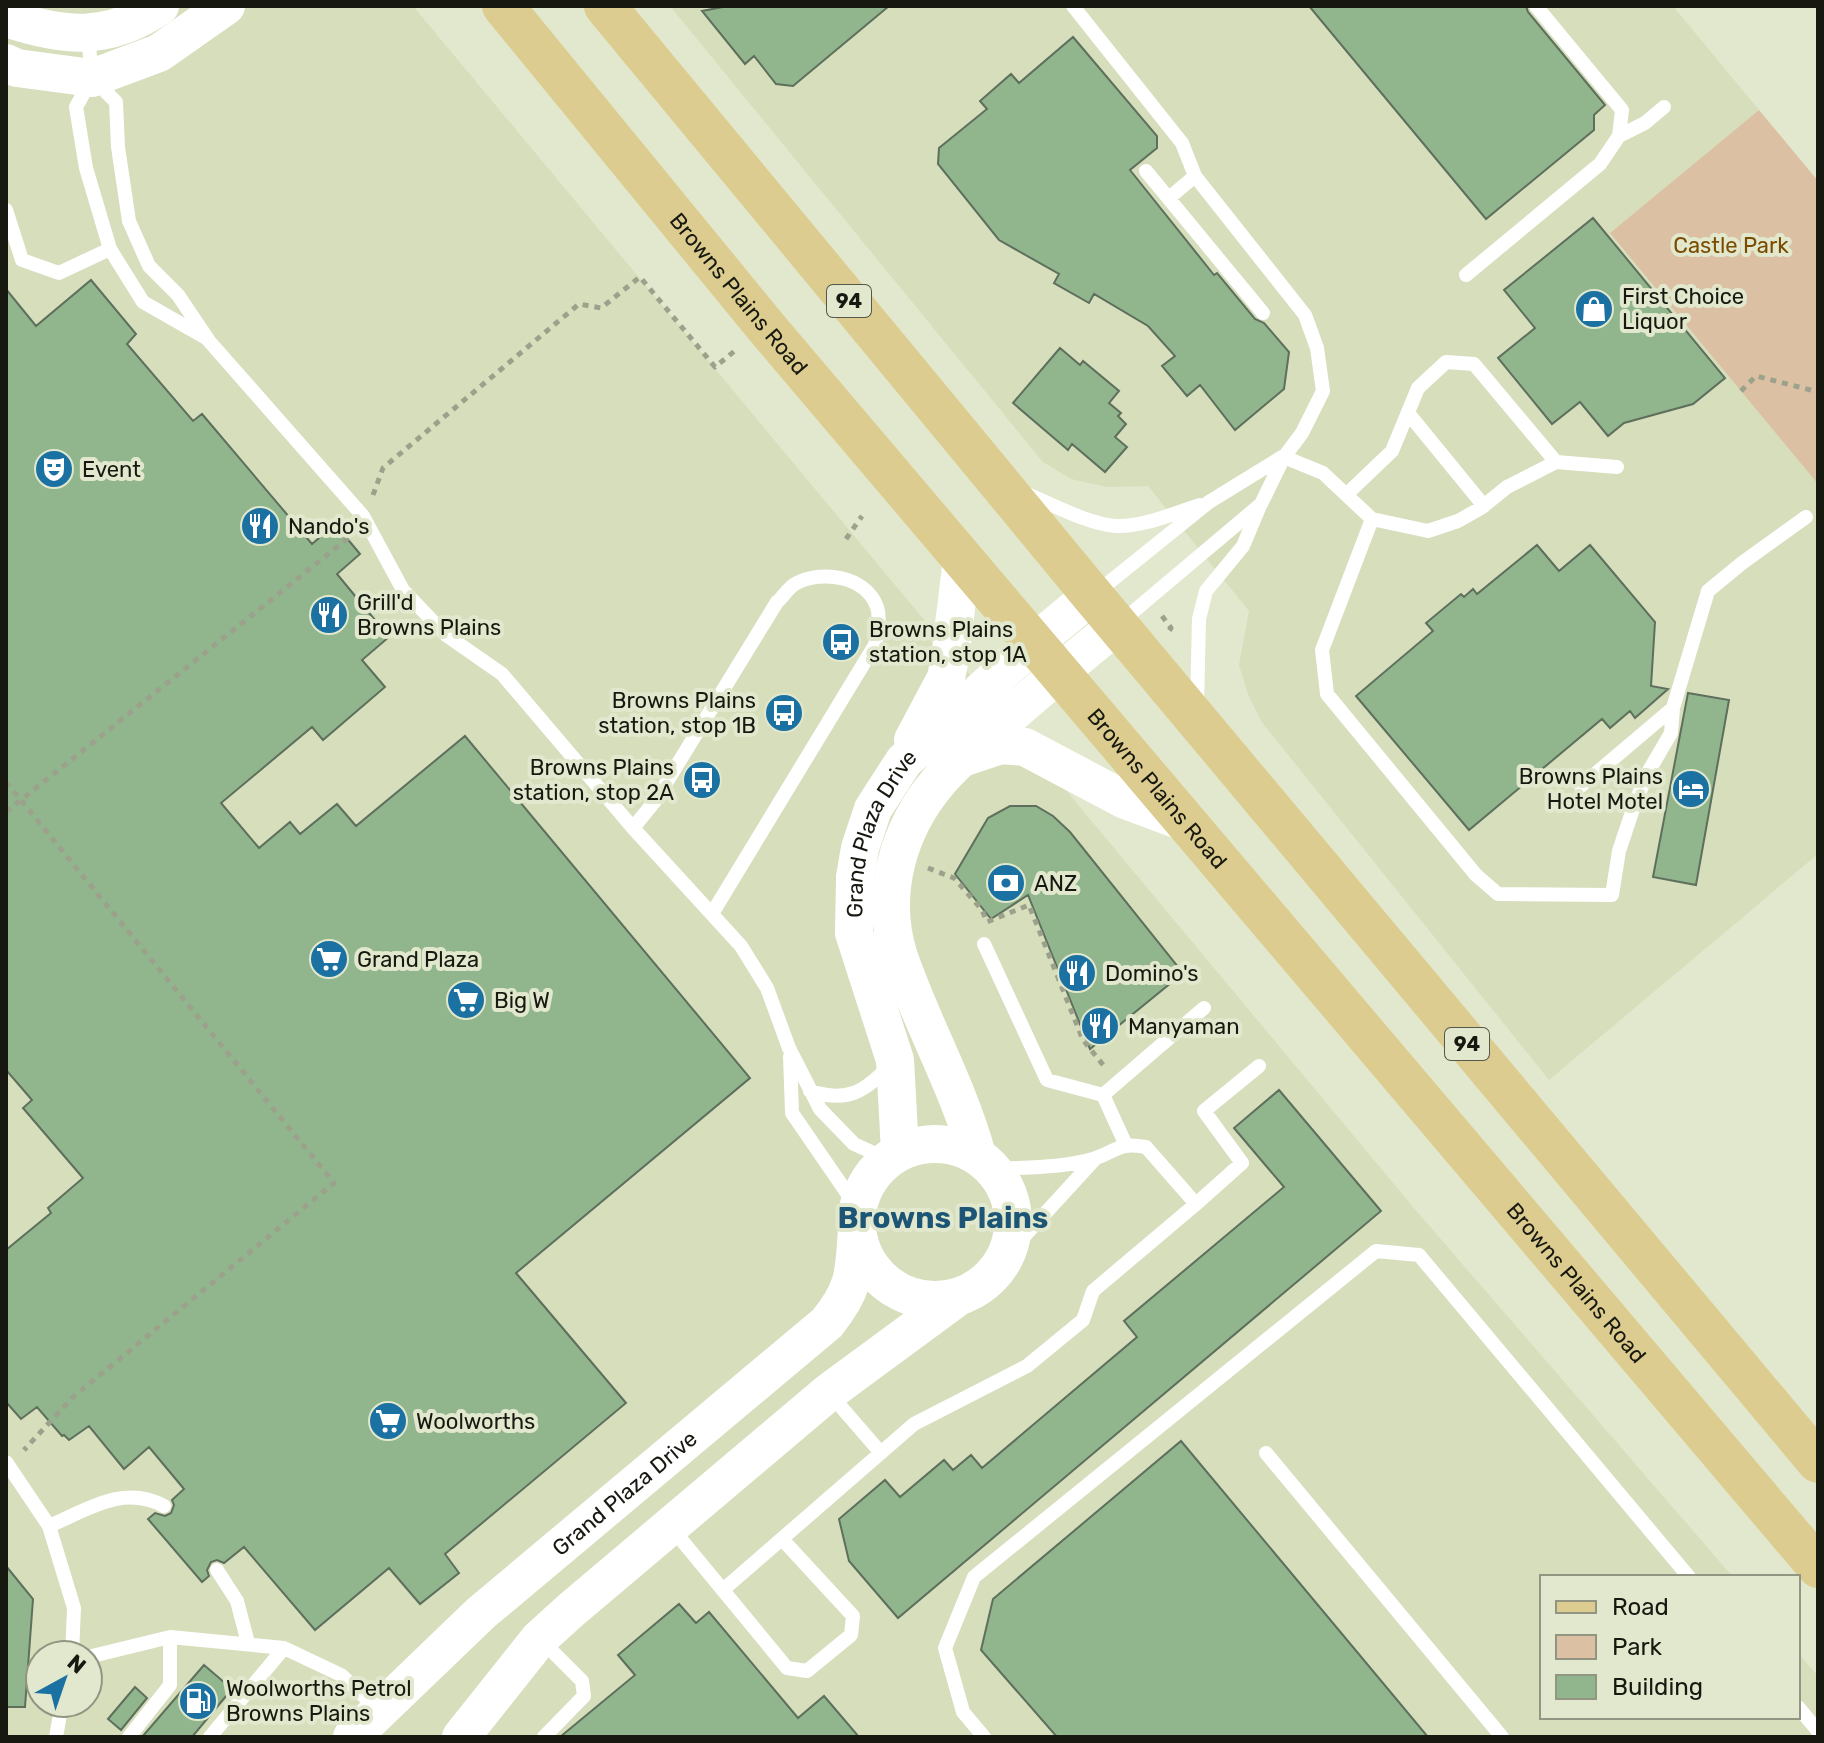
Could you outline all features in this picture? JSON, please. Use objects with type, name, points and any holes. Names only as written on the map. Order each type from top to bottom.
[{"type":"main road","name":"Browns Plains Road","points":[[503,6],[766,327],[1818,1567]]},
{"type":"main road","name":"94","points":[[605,6],[1197,721],[1818,1462]]},
{"type":"street","points":[[6,18],[45,31],[88,35],[140,20],[160,6]]},
{"type":"street","points":[[6,63],[17,68],[92,78],[159,53],[226,6]]},
{"type":"street","points":[[904,761],[920,724],[946,678],[962,559]]},
{"type":"street","name":"Grand Plaza Drive","points":[[893,1155],[895,1060],[854,933],[860,848],[873,809],[904,761],[1105,610]]},
{"type":"street","name":"Grand Plaza Drive","points":[[985,1162],[899,955],[892,916],[891,882],[901,843],[920,805],[1046,657]]},
{"type":"street","points":[[963,758],[1001,745],[1025,747],[1125,800],[1187,823]]},
{"type":"street","points":[[461,1737],[539,1639],[829,1392],[995,1273],[1007,1255],[1013,1233],[1013,1210],[1007,1189],[985,1162],[959,1146],[938,1143],[918,1145],[893,1155],[868,1181],[857,1219],[862,1251],[874,1271],[891,1287],[912,1297],[935,1301],[958,1297]]},
{"type":"street","name":"Grand Plaza Drive","points":[[352,1737],[481,1613],[827,1323],[844,1302],[853,1281],[857,1219]]},
{"type":"lane","points":[[1073,6],[1182,143],[1195,176],[1305,315],[1317,348],[1323,391],[1302,433],[1284,457],[1243,546],[1206,591],[1199,619],[1197,721]]},
{"type":"lane","points":[[1466,275],[1600,164],[1619,136],[1622,110],[1536,6]]},
{"type":"lane","points":[[88,35],[92,78],[76,107],[86,168],[110,249],[143,302],[209,341]]},
{"type":"lane","points":[[92,78],[116,102],[118,147],[129,221],[149,266],[178,295],[209,341],[363,516],[403,590],[446,635],[502,674],[633,828],[741,946],[767,988],[789,1048],[820,1109],[854,1144],[893,1155]]},
{"type":"lane","points":[[1619,136],[1645,123],[1664,107]]},
{"type":"lane","points":[[1146,171],[1263,313]]},
{"type":"lane","points":[[1169,198],[1195,176]]},
{"type":"lane","points":[[6,210],[22,260],[35,265],[59,273],[110,249]]},
{"type":"lane","points":[[1347,494],[1392,451],[1418,388],[1446,362],[1474,364],[1556,462]]},
{"type":"lane","points":[[1408,413],[1484,506]]},
{"type":"lane","points":[[1000,483],[1097,523],[1116,526],[1138,524],[1209,502],[1284,457]]},
{"type":"lane","points":[[1284,457],[1323,473],[1372,519],[1428,531],[1458,521],[1484,506],[1507,487],[1556,462],[1617,467]]},
{"type":"lane","points":[[1105,610],[1209,502]]},
{"type":"lane","points":[[1105,610],[1261,504]]},
{"type":"lane","points":[[1372,519],[1322,650],[1327,694],[1476,875],[1498,894],[1612,895],[1619,851],[1634,806],[1647,774],[1671,733],[1673,708],[1708,591],[1806,517]]},
{"type":"lane","points":[[633,828],[655,801],[777,602],[794,584],[819,576],[839,576],[863,589],[877,606],[875,645],[713,912]]},
{"type":"lane","points":[[1581,786],[1673,708]]},
{"type":"lane","points":[[984,944],[1047,1080],[1103,1095]]},
{"type":"lane","points":[[1103,1095],[1204,1008]]},
{"type":"lane","points":[[789,1048],[792,1113],[857,1219]]},
{"type":"lane","points":[[810,1091],[832,1098],[859,1091],[874,1082],[895,1060]]},
{"type":"lane","points":[[724,1589],[914,1424],[1027,1366],[1083,1320],[1093,1291],[1242,1163],[1204,1111],[1259,1066]]},
{"type":"lane","points":[[1103,1095],[1125,1143]]},
{"type":"lane","points":[[1007,1255],[1095,1159],[1125,1143],[1146,1147],[1196,1204]]},
{"type":"lane","points":[[985,1162],[1055,1165],[1095,1159]]},
{"type":"lane","points":[[984,1737],[963,1712],[945,1648],[974,1577],[1376,1251],[1419,1255],[1687,1575]]},
{"type":"lane","points":[[829,1392],[881,1453]]},
{"type":"lane","points":[[1266,1453],[1502,1737]]},
{"type":"lane","points":[[8,1464],[49,1526],[74,1608],[73,1639]]},
{"type":"lane","points":[[49,1526],[119,1497],[148,1498],[164,1506]]},
{"type":"lane","points":[[670,1526],[787,1668],[807,1671],[851,1635],[853,1616],[782,1539]]},
{"type":"lane","points":[[217,1570],[237,1601],[248,1643]]},
{"type":"lane","points":[[104,1653],[170,1637],[284,1648],[341,1675],[379,1709]]},
{"type":"lane","points":[[129,1737],[170,1685],[170,1637]]},
{"type":"lane","points":[[539,1639],[582,1681],[584,1696],[544,1737]]},
{"type":"lane","points":[[210,1737],[284,1648]]},
{"type":"lane","points":[[1800,1709],[1818,1731]]},
{"type":"path","points":[[6,812],[348,539],[363,516],[383,468],[579,304],[601,308],[640,277],[715,367],[766,327]]},
{"type":"path","points":[[1741,391],[1756,376],[1818,392]]},
{"type":"path","points":[[846,539],[862,516]]},
{"type":"path","points":[[6,782],[334,1183],[72,1398],[8,1464]]},
{"type":"path","points":[[921,865],[954,878],[982,910],[987,922],[1029,905],[1083,1040],[1104,1066]]},
{"type":"shaded area","points":[[6,6],[413,6],[1413,1207],[1731,1575],[1540,1575],[1540,1719],[1800,1719],[1800,1655],[1818,1676],[1818,1737],[6,1737]]},
{"type":"shaded area","points":[[670,6],[1673,6],[1759,110],[1610,233],[1818,484],[1818,854],[1549,1080],[1261,721],[1239,665],[1249,611],[1148,486],[1107,487],[1071,479],[1043,462]]},
{"type":"green space","name":"Castle Park","points":[[1759,110],[1818,181],[1818,484],[1610,233]]},
{"type":"building","points":[[728,6],[889,6],[793,86],[776,84],[754,56],[745,64],[702,11]]},
{"type":"building","points":[[1309,6],[1526,6],[1605,105],[1594,115],[1594,130],[1486,219]]},
{"type":"building","points":[[1073,37],[1157,136],[1157,148],[1130,170],[1214,275],[1217,273],[1255,319],[1264,323],[1289,352],[1284,389],[1235,430],[1200,385],[1187,396],[1162,366],[1175,356],[1148,326],[1094,294],[1089,303],[1054,283],[1059,274],[999,240],[938,164],[939,148],[987,109],[980,101],[1011,74],[1019,83]]},
{"type":"building","name":"First Choice Liquor","points":[[1593,218],[1725,378],[1693,404],[1624,423],[1608,436],[1580,402],[1552,424],[1498,358],[1535,328],[1504,290]]},
{"type":"building","name":"Grand Plaza","points":[[91,280],[136,334],[127,344],[193,421],[202,414],[312,544],[335,524],[360,554],[337,574],[389,637],[362,660],[385,687],[323,740],[312,727],[221,803],[259,848],[290,822],[300,834],[337,804],[356,826],[465,736],[750,1078],[516,1273],[626,1403],[445,1554],[459,1573],[420,1604],[389,1568],[315,1630],[244,1547],[224,1563],[217,1560],[211,1562],[207,1570],[209,1576],[202,1582],[148,1519],[155,1513],[165,1516],[171,1513],[172,1500],[184,1489],[149,1447],[124,1469],[89,1426],[69,1440],[37,1407],[21,1419],[6,1402],[6,1250],[51,1213],[48,1208],[83,1178],[23,1108],[32,1100],[6,1070],[6,289],[36,326]]},
{"type":"building","points":[[1060,348],[1080,365],[1083,361],[1119,391],[1109,403],[1121,413],[1118,416],[1126,424],[1115,437],[1127,447],[1105,472],[1072,444],[1068,450],[1013,403]]},
{"type":"building","name":"Browns Plains Hotel Motel","points":[[1537,545],[1559,571],[1590,545],[1655,622],[1651,686],[1668,689],[1635,718],[1630,711],[1610,728],[1602,719],[1469,830],[1356,696],[1433,631],[1426,623],[1461,594],[1464,597],[1473,589],[1477,594]]},
{"type":"building","name":"Browns Plains Hotel Motel","points":[[1688,693],[1729,700],[1696,885],[1653,877]]},
{"type":"building","points":[[1010,806],[1036,806],[1070,832],[1183,973],[1090,1049],[1028,895],[991,919],[955,874],[988,818]]},
{"type":"building","points":[[1279,1090],[1381,1211],[898,1618],[849,1561],[839,1519],[885,1480],[900,1497],[944,1460],[953,1470],[971,1455],[982,1468],[1137,1337],[1124,1321],[1284,1187],[1234,1128]]},
{"type":"building","points":[[1181,1441],[1428,1737],[1057,1737],[981,1650],[993,1599]]},
{"type":"building","points":[[6,1566],[33,1599],[30,1639],[24,1639],[24,1707],[6,1707]]},
{"type":"building","points":[[679,1604],[696,1623],[709,1612],[798,1718],[824,1696],[859,1737],[560,1737],[635,1675],[618,1655]]},
{"type":"building","name":"Woolworths Petrol Browns Plains","points":[[204,1665],[232,1689],[192,1737],[142,1737]]},
{"type":"building","points":[[135,1687],[147,1698],[121,1730],[108,1719]]},
{"type":"place","name":"First Choice Liquor","points":[[1594,309]]},
{"type":"place","name":"Event","points":[[54,469]]},
{"type":"place","name":"Nando's","points":[[260,526]]},
{"type":"place","name":"Grill'd Browns Plains","points":[[329,615]]},
{"type":"place","name":"Browns Plains station, stop 1A","points":[[841,642]]},
{"type":"place","name":"Browns Plains station, stop 1B","points":[[784,713]]},
{"type":"place","name":"Browns Plains station, stop 2A","points":[[702,780]]},
{"type":"place","name":"Browns Plains Hotel Motel","points":[[1691,789]]},
{"type":"place","name":"ANZ","points":[[1006,883]]},
{"type":"place","name":"Grand Plaza","points":[[329,959]]},
{"type":"place","name":"Domino's","points":[[1077,973]]},
{"type":"place","name":"Big W","points":[[466,1000]]},
{"type":"place","name":"Manyaman","points":[[1100,1026]]},
{"type":"place","name":"Woolworths","points":[[388,1421]]},
{"type":"place","name":"Woolworths Petrol Browns Plains","points":[[198,1701]]},
{"type":"district","name":"Browns Plains","points":[[943,1218]]}]
